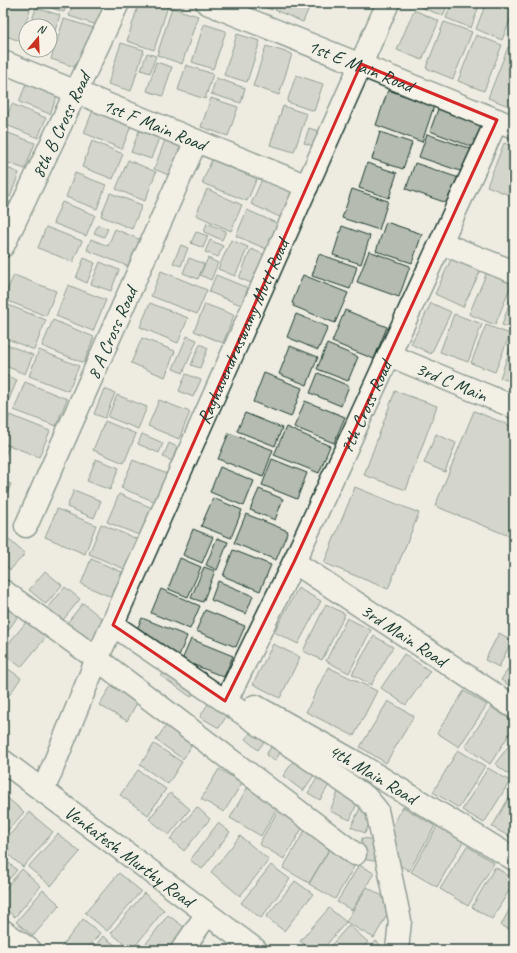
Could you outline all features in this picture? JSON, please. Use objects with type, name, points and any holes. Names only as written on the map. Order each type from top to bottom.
[{"type":"street","name":"8th B Cross Road","points":[[3,246],[118,3]]},
{"type":"street","name":"1st E Main Road","points":[[207,3],[361,64],[506,124]]},
{"type":"street","name":"Raghavendraswamy Mutt Road","points":[[43,791],[98,659],[388,3]]},
{"type":"street","name":"1st F Main Road","points":[[3,62],[307,186]]},
{"type":"street","name":"7th Cross Road","points":[[227,696],[294,562],[441,243],[506,124]]},
{"type":"street","name":"8 A Cross Road","points":[[26,526],[196,141]]},
{"type":"street","points":[[441,243],[514,272]]},
{"type":"street","name":"3rd C Main","points":[[389,355],[514,407]]},
{"type":"street","name":"3rd Main Road","points":[[294,562],[514,706]]},
{"type":"street","points":[[3,591],[98,659],[355,854]]},
{"type":"street","points":[[113,625],[227,696],[366,797],[377,810],[400,921],[396,950]]},
{"type":"street","name":"4th Main Road","points":[[227,696],[355,762],[514,859]]},
{"type":"street","name":"Venkatesh Murthy Road","points":[[3,761],[256,950]]},
{"type":"street","points":[[182,950],[207,914]]},
{"type":"street","points":[[3,931],[30,950]]},
{"type":"highlighted area","points":[[361,64],[497,120],[294,562],[225,701],[113,625]]},
{"type":"building","points":[[3,3],[32,3],[27,18],[18,18],[18,40],[3,35]]},
{"type":"building","points":[[37,3],[67,3],[64,12]]},
{"type":"building","points":[[73,3],[111,3],[103,27],[69,16]]},
{"type":"building","points":[[139,3],[169,3],[154,50],[127,41]]},
{"type":"building","points":[[254,3],[274,3],[272,10]]},
{"type":"building","points":[[278,3],[311,3],[303,22],[275,10]]},
{"type":"building","points":[[417,3],[448,3],[443,16],[416,5]]},
{"type":"building","points":[[452,3],[480,3],[471,28],[446,18]]},
{"type":"building","points":[[486,3],[514,3],[514,10],[502,40],[476,29]]},
{"type":"building","points":[[36,8],[60,15],[58,21],[58,18],[33,18]]},
{"type":"building","points":[[172,8],[198,16],[182,64],[157,55]]},
{"type":"building","points":[[414,10],[439,21],[422,60],[397,50]]},
{"type":"building","points":[[64,19],[94,28],[81,69],[51,59],[58,58],[58,37]]},
{"type":"building","points":[[444,22],[472,32],[453,79],[426,68]]},
{"type":"building","points":[[204,24],[226,31],[213,69],[192,62]]},
{"type":"building","points":[[237,34],[260,41],[247,82],[224,75]]},
{"type":"building","points":[[476,35],[502,45],[484,91],[458,81]]},
{"type":"building","points":[[121,43],[144,50],[131,91],[108,84]]},
{"type":"building","points":[[266,46],[292,54],[279,95],[253,86]]},
{"type":"building","points":[[508,47],[514,50],[514,108],[488,98]]},
{"type":"building","points":[[147,53],[156,56],[150,73],[141,70]]},
{"type":"building","points":[[156,62],[172,67],[163,96],[147,91]]},
{"type":"building","points":[[186,65],[213,74],[205,99],[178,90]]},
{"type":"building","points":[[296,75],[323,84],[314,111],[287,102]]},
{"type":"building","points":[[216,78],[245,88],[241,103],[211,94]]},
{"type":"building","points":[[26,84],[57,96],[50,114],[19,102]]},
{"type":"building","points":[[388,90],[434,106],[422,142],[376,125]]},
{"type":"building","points":[[211,98],[238,107],[228,136],[201,127]]},
{"type":"building","points":[[12,104],[46,118],[38,138],[4,124]]},
{"type":"building","points":[[283,106],[307,114],[294,152],[270,145]]},
{"type":"building","points":[[438,109],[483,126],[475,148],[430,131]]},
{"type":"building","points":[[93,110],[131,126],[122,149],[84,133]]},
{"type":"building","points":[[309,128],[325,133],[320,148],[304,143]]},
{"type":"building","points":[[3,131],[35,143],[25,169],[3,161]]},
{"type":"building","points":[[139,131],[159,138],[151,159],[131,152]]},
{"type":"building","points":[[380,132],[412,143],[403,169],[372,159]]},
{"type":"building","points":[[427,134],[471,149],[463,172],[419,157]]},
{"type":"building","points":[[165,140],[185,148],[173,177],[154,169]]},
{"type":"building","points":[[92,141],[123,154],[113,179],[82,167]]},
{"type":"building","points":[[504,143],[514,147],[514,197],[487,186]]},
{"type":"building","points":[[213,157],[258,176],[247,201],[202,183]]},
{"type":"building","points":[[128,160],[156,172],[145,201],[116,189]]},
{"type":"building","points":[[367,163],[397,173],[389,198],[359,188]]},
{"type":"building","points":[[415,163],[459,178],[450,204],[406,189]]},
{"type":"building","points":[[3,166],[19,173],[10,197],[3,194]]},
{"type":"building","points":[[75,173],[106,185],[97,209],[66,197]]},
{"type":"building","points":[[263,177],[295,192],[282,218],[251,204]]},
{"type":"building","points":[[207,189],[242,205],[231,231],[196,215]]},
{"type":"building","points":[[352,189],[388,201],[379,230],[342,218]]},
{"type":"building","points":[[110,193],[142,205],[132,229],[101,216]]},
{"type":"building","points":[[3,199],[10,202],[3,221]]},
{"type":"building","points":[[62,202],[95,215],[86,236],[53,223]]},
{"type":"building","points":[[247,210],[283,226],[271,251],[236,236]]},
{"type":"building","points":[[386,222],[422,234],[412,263],[376,251]]},
{"type":"building","points":[[207,223],[226,231],[222,240],[204,232]]},
{"type":"building","points":[[98,225],[108,229],[104,237],[94,233]]},
{"type":"building","points":[[342,226],[370,236],[361,264],[333,255]]},
{"type":"building","points":[[46,227],[82,241],[73,262],[38,248]]},
{"type":"building","points":[[115,229],[141,240],[130,267],[87,250],[91,239],[108,246]]},
{"type":"building","points":[[196,232],[208,236],[203,248],[191,243]]},
{"type":"building","points":[[210,240],[223,246],[218,257],[205,252]]},
{"type":"building","points":[[231,240],[248,247],[235,276],[218,269]]},
{"type":"building","points":[[181,245],[188,248],[181,266],[173,263]]},
{"type":"building","points":[[251,249],[272,258],[261,287],[239,278]]},
{"type":"building","points":[[369,251],[410,266],[399,297],[357,282]]},
{"type":"building","points":[[319,254],[357,267],[350,289],[312,276]]},
{"type":"building","points":[[452,257],[481,270],[463,307],[435,294]]},
{"type":"building","points":[[84,258],[95,263],[87,283],[76,278]]},
{"type":"building","points":[[189,258],[204,264],[198,279],[183,273]]},
{"type":"building","points":[[208,258],[218,263],[211,280],[200,275]]},
{"type":"building","points":[[100,262],[119,270],[111,291],[91,284]]},
{"type":"building","points":[[161,271],[207,290],[197,314],[151,296]]},
{"type":"building","points":[[487,272],[512,283],[495,325],[469,314]]},
{"type":"building","points":[[14,275],[56,291],[46,316],[3,299]]},
{"type":"building","points":[[216,275],[248,288],[241,305],[209,292]]},
{"type":"building","points":[[303,275],[348,293],[335,323],[293,306],[294,304],[292,303]]},
{"type":"building","points":[[68,285],[106,300],[93,331],[56,316]]},
{"type":"building","points":[[514,289],[514,329],[502,325]]},
{"type":"building","points":[[3,303],[46,320],[34,350],[3,337]]},
{"type":"building","points":[[150,303],[188,318],[178,343],[140,327]]},
{"type":"building","points":[[431,303],[451,312],[431,354],[411,344]]},
{"type":"building","points":[[205,304],[234,315],[223,343],[194,331]]},
{"type":"building","points":[[345,310],[387,327],[374,359],[332,342]]},
{"type":"building","points":[[296,314],[328,327],[318,350],[287,337]]},
{"type":"building","points":[[454,314],[482,324],[468,362],[440,352]]},
{"type":"building","points":[[53,320],[94,337],[84,363],[42,346]]},
{"type":"building","points":[[486,325],[510,334],[495,372],[471,363]]},
{"type":"building","points":[[187,336],[197,340],[183,373],[173,369]]},
{"type":"building","points":[[514,337],[514,382],[500,378]]},
{"type":"building","points":[[142,338],[175,351],[165,377],[131,363]]},
{"type":"building","points":[[3,343],[33,355],[25,374],[3,365]]},
{"type":"building","points":[[200,344],[208,348],[200,368],[191,365]]},
{"type":"building","points":[[327,344],[358,357],[348,381],[317,369]]},
{"type":"building","points":[[290,346],[318,357],[307,385],[279,374]]},
{"type":"building","points":[[39,350],[79,366],[68,391],[29,376]]},
{"type":"building","points":[[264,373],[302,388],[291,417],[253,402]]},
{"type":"building","points":[[318,373],[349,386],[341,406],[310,393]]},
{"type":"building","points":[[3,374],[17,380],[6,407],[3,405]]},
{"type":"building","points":[[186,374],[201,380],[193,397],[179,391]]},
{"type":"building","points":[[25,382],[67,399],[56,426],[14,410]]},
{"type":"building","points":[[104,389],[115,393],[105,418],[94,414]]},
{"type":"building","points":[[395,391],[437,406],[406,490],[364,475]]},
{"type":"building","points":[[117,395],[147,407],[138,429],[108,417]]},
{"type":"building","points":[[159,400],[190,412],[179,439],[148,426]]},
{"type":"building","points":[[305,401],[345,417],[334,443],[294,427]]},
{"type":"building","points":[[474,411],[514,427],[514,538],[435,506]]},
{"type":"building","points":[[245,413],[282,428],[275,446],[237,431]]},
{"type":"building","points":[[10,415],[50,431],[39,457],[3,443],[3,431]]},
{"type":"building","points":[[105,421],[136,434],[124,463],[93,450]]},
{"type":"building","points":[[286,427],[330,446],[319,473],[274,455]]},
{"type":"building","points":[[229,433],[273,450],[263,477],[218,459]]},
{"type":"building","points":[[142,434],[163,443],[159,453],[138,444]]},
{"type":"building","points":[[436,434],[456,443],[445,472],[424,463]]},
{"type":"building","points":[[169,443],[177,447],[172,461],[163,457]]},
{"type":"building","points":[[3,444],[9,446],[3,461]]},
{"type":"building","points":[[96,459],[119,468],[110,490],[87,481]]},
{"type":"building","points":[[272,459],[307,473],[297,499],[262,485]]},
{"type":"building","points":[[133,460],[172,476],[161,504],[121,488]]},
{"type":"building","points":[[220,467],[254,481],[244,506],[210,492]]},
{"type":"building","points":[[3,481],[11,484],[3,504]]},
{"type":"building","points":[[355,487],[419,513],[388,589],[324,563]]},
{"type":"building","points":[[259,489],[283,499],[275,520],[250,510]]},
{"type":"building","points":[[74,490],[101,501],[94,518],[67,507]]},
{"type":"building","points":[[119,494],[157,510],[146,538],[107,522]]},
{"type":"building","points":[[213,498],[242,510],[231,538],[201,526]]},
{"type":"building","points":[[57,509],[96,525],[85,554],[45,537]]},
{"type":"building","points":[[246,514],[288,531],[276,560],[234,543]]},
{"type":"building","points":[[101,524],[139,540],[127,570],[89,554]]},
{"type":"building","points":[[193,529],[213,537],[202,563],[183,555]]},
{"type":"building","points":[[5,536],[25,554],[10,570],[3,563],[3,538]]},
{"type":"building","points":[[217,538],[228,542],[217,570],[206,565]]},
{"type":"building","points":[[233,550],[271,565],[260,591],[223,576]]},
{"type":"building","points":[[180,558],[201,567],[188,597],[168,589]]},
{"type":"building","points":[[91,559],[122,572],[111,597],[81,584]]},
{"type":"building","points":[[204,567],[215,571],[203,602],[191,598]]},
{"type":"building","points":[[45,571],[62,585],[46,604],[29,590]]},
{"type":"building","points":[[218,581],[253,596],[246,614],[211,600]]},
{"type":"building","points":[[65,587],[80,599],[63,620],[48,608]]},
{"type":"building","points":[[298,588],[321,601],[298,644],[274,632]]},
{"type":"building","points":[[161,589],[200,606],[190,629],[151,613]]},
{"type":"building","points":[[83,603],[111,626],[94,645],[67,623]]},
{"type":"building","points":[[326,604],[345,614],[322,660],[303,651]]},
{"type":"building","points":[[3,606],[18,616],[3,638]]},
{"type":"building","points":[[205,610],[245,626],[236,647],[196,631]]},
{"type":"building","points":[[142,618],[187,636],[179,656],[133,638]]},
{"type":"building","points":[[347,618],[371,630],[349,673],[326,661]]},
{"type":"building","points":[[28,620],[47,636],[21,667],[3,653],[3,650]]},
{"type":"building","points":[[499,633],[512,640],[499,667],[485,660]]},
{"type":"building","points":[[374,636],[393,647],[371,685],[352,674]]},
{"type":"building","points":[[191,639],[233,656],[224,677],[182,660]]},
{"type":"building","points":[[273,644],[300,657],[280,698],[253,684]]},
{"type":"building","points":[[404,654],[430,671],[406,705],[381,688]]},
{"type":"building","points":[[514,660],[514,689],[501,680]]},
{"type":"building","points":[[3,665],[21,678],[3,704]]},
{"type":"building","points":[[328,667],[377,691],[354,736],[306,712]]},
{"type":"building","points":[[166,669],[196,690],[191,697],[161,676]]},
{"type":"building","points":[[111,686],[138,701],[127,721],[99,705]]},
{"type":"building","points":[[464,691],[487,705],[459,747],[437,733]]},
{"type":"building","points":[[212,697],[231,709],[219,728],[200,717]]},
{"type":"building","points":[[388,701],[414,716],[386,763],[360,747]]},
{"type":"building","points":[[491,707],[514,722],[514,727],[490,764],[465,747]]},
{"type":"building","points":[[167,724],[194,742],[183,759],[156,740]]},
{"type":"building","points":[[254,728],[267,738],[258,750],[245,739]]},
{"type":"building","points":[[514,739],[514,778],[495,764]]},
{"type":"building","points":[[274,742],[283,748],[275,761],[266,755]]},
{"type":"building","points":[[154,744],[182,762],[168,784],[140,765]]},
{"type":"building","points":[[458,750],[485,766],[459,808],[433,792]]},
{"type":"building","points":[[297,756],[317,771],[303,791],[283,776]]},
{"type":"building","points":[[488,768],[510,781],[484,823],[462,810]]},
{"type":"building","points":[[219,769],[242,783],[224,812],[201,799]]},
{"type":"building","points":[[138,770],[166,789],[148,815],[120,795]]},
{"type":"building","points":[[320,773],[332,780],[320,800],[308,793]]},
{"type":"building","points":[[341,785],[361,794],[350,820],[330,811]]},
{"type":"building","points":[[247,788],[278,806],[261,836],[230,818]]},
{"type":"building","points":[[514,789],[514,839],[492,827]]},
{"type":"building","points":[[170,793],[190,809],[169,835],[149,819]]},
{"type":"building","points":[[5,796],[24,812],[3,836],[3,798]]},
{"type":"building","points":[[281,805],[307,820],[284,859],[259,844]]},
{"type":"building","points":[[361,806],[375,812],[365,833],[351,827]]},
{"type":"building","points":[[197,807],[210,819],[184,851],[170,839]]},
{"type":"building","points":[[403,807],[435,826],[409,871],[395,862],[387,836]]},
{"type":"building","points":[[29,812],[53,832],[23,867],[3,850],[3,843]]},
{"type":"building","points":[[218,823],[230,832],[202,869],[190,860]]},
{"type":"building","points":[[308,825],[334,841],[309,883],[283,868]]},
{"type":"building","points":[[438,825],[464,840],[437,887],[411,872]]},
{"type":"building","points":[[58,834],[80,852],[51,886],[28,867]]},
{"type":"building","points":[[240,836],[269,860],[240,896],[211,872]]},
{"type":"building","points":[[362,838],[377,840],[375,861],[360,859]]},
{"type":"building","points":[[332,845],[358,860],[335,899],[309,884]]},
{"type":"building","points":[[467,846],[494,863],[468,906],[440,889]]},
{"type":"building","points":[[3,858],[17,870],[3,886]]},
{"type":"building","points":[[271,865],[290,879],[261,918],[241,903]]},
{"type":"building","points":[[359,865],[374,873],[352,910],[337,902]]},
{"type":"building","points":[[495,867],[514,879],[514,882],[492,919],[472,907]]},
{"type":"building","points":[[22,869],[41,886],[15,917],[3,907],[3,891]]},
{"type":"building","points":[[119,873],[141,891],[107,931],[85,913]]},
{"type":"building","points":[[295,881],[313,894],[284,931],[266,917]]},
{"type":"building","points":[[367,887],[394,903],[374,938],[346,922]]},
{"type":"building","points":[[43,890],[60,905],[33,936],[16,922]]},
{"type":"building","points":[[144,893],[164,910],[132,950],[111,933]]},
{"type":"building","points":[[514,901],[514,932],[501,925]]},
{"type":"building","points":[[329,908],[346,922],[322,950],[311,950],[300,941]]},
{"type":"building","points":[[168,915],[188,930],[173,950],[141,950]]},
{"type":"building","points":[[83,919],[100,933],[87,950],[59,950]]},
{"type":"building","points":[[349,925],[368,942],[361,950],[327,950]]},
{"type":"building","points":[[103,936],[122,950],[92,950]]},
{"type":"building","points":[[376,941],[387,950],[368,950]]},
{"type":"building","points":[[205,944],[214,950],[201,950]]}]
